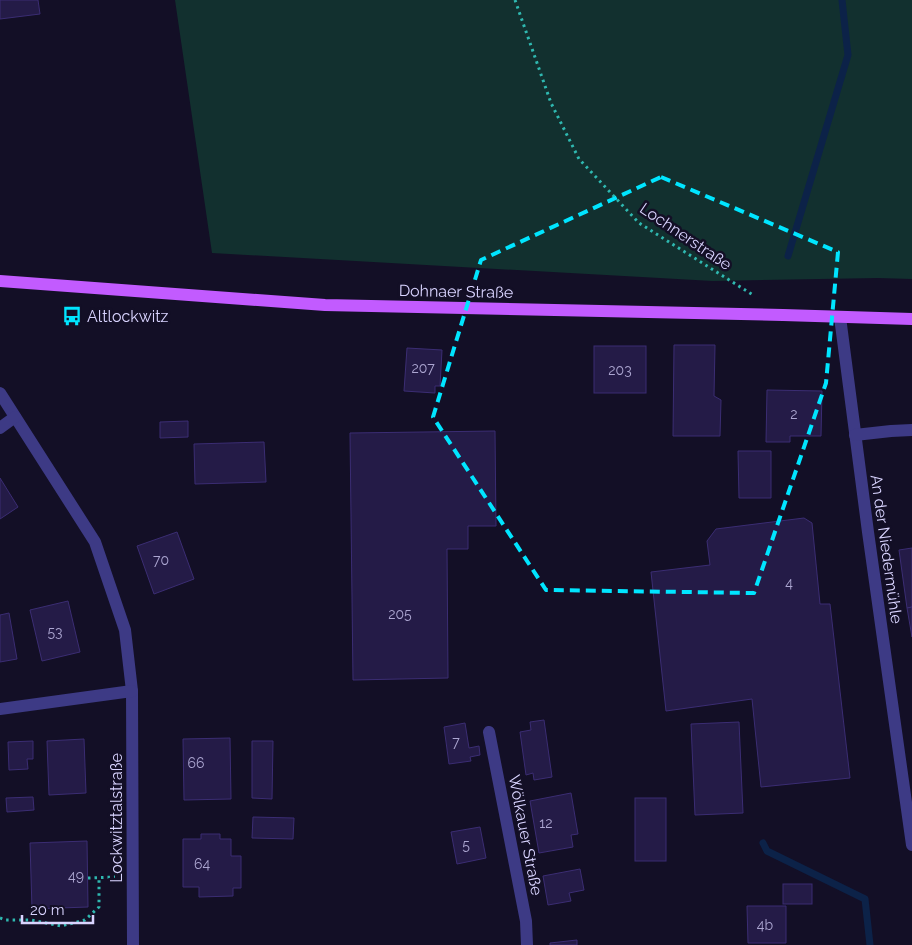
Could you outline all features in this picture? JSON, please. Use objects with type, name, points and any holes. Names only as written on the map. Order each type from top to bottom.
[{"type":"main road","name":"Dohnaer Straße","points":[[0,281],[325,305],[912,319]]},
{"type":"street","name":"An der Niedermühle","points":[[840,317],[912,845]]},
{"type":"street","name":"Lockwitztalstraße","points":[[0,394],[95,542],[125,630],[132,691],[133,945]]},
{"type":"street","points":[[0,428],[15,417]]},
{"type":"street","points":[[855,435],[912,430]]},
{"type":"street","points":[[0,709],[132,691]]},
{"type":"street","name":"Wölkauer Straße","points":[[489,732],[526,921],[527,945]]},
{"type":"path","name":"Lochnerstraße","points":[[515,0],[551,103],[579,159],[639,223],[782,315]]},
{"type":"path","points":[[0,918],[5,920],[31,920],[61,926],[85,920],[99,907],[97,878],[88,878]]},
{"type":"highlighted area","points":[[661,177],[838,252],[826,383],[754,593],[546,590],[433,417],[481,260]]},
{"type":"green space","points":[[175,0],[912,0],[912,279],[713,281],[212,253]]},
{"type":"building","points":[[0,0],[38,0],[40,14],[0,19]]},
{"type":"building","points":[[674,345],[715,345],[714,396],[721,400],[720,436],[673,436]]},
{"type":"building","points":[[594,346],[646,346],[646,393],[594,393]]},
{"type":"building","points":[[407,348],[442,350],[440,386],[435,386],[435,393],[404,391]]},
{"type":"building","points":[[767,390],[822,391],[821,436],[790,436],[790,442],[766,442]]},
{"type":"building","points":[[188,421],[188,437],[160,438],[160,422]]},
{"type":"building","points":[[495,431],[496,526],[468,526],[468,549],[447,549],[448,678],[353,680],[350,433]]},
{"type":"building","points":[[264,442],[266,482],[195,484],[194,444]]},
{"type":"building","points":[[738,451],[771,451],[771,498],[739,498]]},
{"type":"building","points":[[0,478],[18,507],[0,519]]},
{"type":"building","points":[[804,518],[812,523],[820,604],[830,604],[850,778],[761,787],[752,699],[666,711],[651,572],[710,565],[707,541],[716,529]]},
{"type":"building","points":[[177,532],[194,579],[154,594],[137,546]]},
{"type":"building","points":[[912,548],[912,607],[907,608],[899,550]]},
{"type":"building","points":[[68,601],[80,652],[42,661],[30,610]]},
{"type":"building","points":[[912,607],[912,637],[907,608]]},
{"type":"building","points":[[9,613],[17,659],[0,662],[0,615]]},
{"type":"building","points":[[544,720],[552,777],[534,780],[533,773],[526,775],[520,732],[531,730],[530,722]]},
{"type":"building","points":[[739,722],[743,813],[695,815],[691,724]]},
{"type":"building","points":[[465,723],[469,748],[479,746],[480,755],[470,757],[471,761],[449,764],[444,727]]},
{"type":"building","points":[[230,738],[231,799],[184,800],[183,739]]},
{"type":"building","points":[[84,739],[86,793],[49,795],[47,741]]},
{"type":"building","points":[[33,741],[33,759],[27,759],[28,769],[9,770],[8,742]]},
{"type":"building","points":[[252,741],[273,741],[272,799],[252,798]]},
{"type":"building","points":[[571,793],[578,834],[571,835],[573,847],[539,853],[530,801]]},
{"type":"building","points":[[33,797],[34,810],[7,812],[6,798]]},
{"type":"building","points":[[635,798],[666,798],[666,861],[635,861]]},
{"type":"building","points":[[253,817],[294,818],[293,839],[252,838]]},
{"type":"building","points":[[480,827],[486,858],[457,864],[451,832]]},
{"type":"building","points":[[201,834],[220,834],[220,839],[231,839],[231,856],[241,856],[241,888],[233,888],[233,896],[199,897],[199,887],[183,887],[183,839],[201,839]]},
{"type":"building","points":[[87,841],[88,907],[32,909],[30,843]]},
{"type":"building","points":[[580,869],[584,890],[569,893],[571,901],[548,905],[543,876]]},
{"type":"building","points":[[783,884],[812,884],[812,904],[783,904]]},
{"type":"building","points":[[747,906],[786,906],[786,943],[748,943]]},
{"type":"building","points":[[577,940],[577,945],[550,945],[550,943]]},
{"type":"waterway","points":[[788,256],[848,55],[842,0]]},
{"type":"waterway","points":[[763,843],[767,851],[865,899],[870,945]]},
{"type":"place","name":"Altlockwitz","points":[[72,316]]}]
